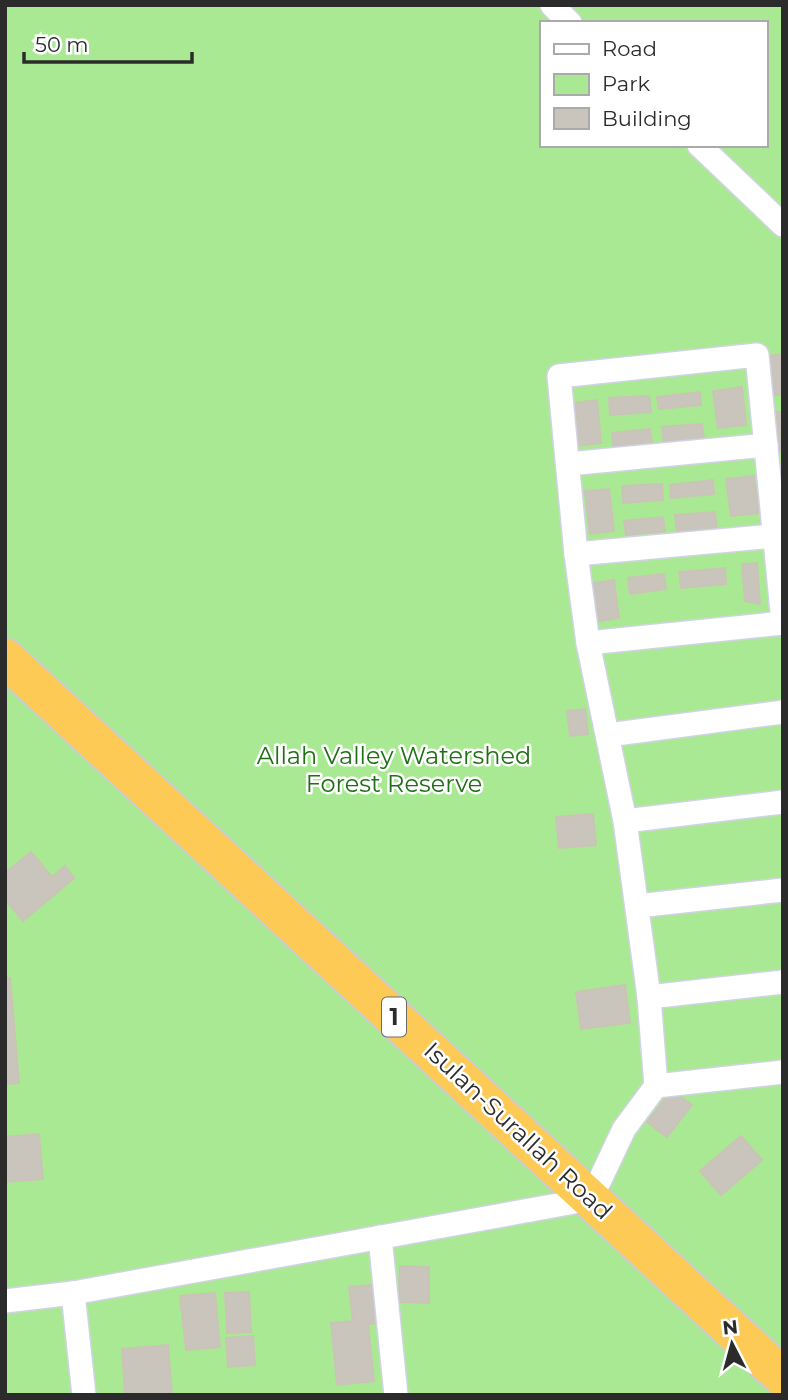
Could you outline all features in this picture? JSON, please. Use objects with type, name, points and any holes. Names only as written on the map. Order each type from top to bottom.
[{"type":"highway","name":"Isulan-Surallah Road","points":[[5,658],[783,1377]]},
{"type":"street","points":[[552,5],[568,21]]},
{"type":"street","points":[[701,147],[783,225]]},
{"type":"street","points":[[5,1301],[73,1293],[591,1199],[624,1129],[656,1086],[649,997],[625,821],[589,643],[576,554],[559,376],[757,355],[783,623],[589,643]]},
{"type":"street","points":[[568,464],[766,445]]},
{"type":"street","points":[[576,554],[774,536]]},
{"type":"street","points":[[608,735],[783,712]]},
{"type":"street","points":[[625,821],[783,802]]},
{"type":"street","points":[[637,906],[783,890]]},
{"type":"street","points":[[649,997],[783,982]]},
{"type":"street","points":[[656,1086],[783,1072]]},
{"type":"street","points":[[380,1237],[396,1395]]},
{"type":"street","points":[[73,1293],[84,1395]]},
{"type":"green space","name":"Allah Valley Watershed Forest Reserve","points":[[5,5],[783,5],[783,1395],[5,1395]]},
{"type":"building","points":[[783,354],[783,394],[771,396],[765,356]]},
{"type":"building","points":[[742,387],[746,425],[718,428],[713,391]]},
{"type":"building","points":[[700,392],[701,405],[659,409],[657,397]]},
{"type":"building","points":[[649,396],[651,412],[610,415],[609,398]]},
{"type":"building","points":[[597,400],[601,443],[577,446],[572,403]]},
{"type":"building","points":[[776,412],[783,412],[783,451],[779,451]]},
{"type":"building","points":[[702,424],[704,441],[664,444],[662,427]]},
{"type":"building","points":[[650,429],[652,443],[613,447],[612,433]]},
{"type":"building","points":[[754,476],[759,513],[731,516],[726,479]]},
{"type":"building","points":[[713,480],[714,494],[671,498],[670,485]]},
{"type":"building","points":[[662,484],[663,500],[623,503],[622,486]]},
{"type":"building","points":[[609,489],[614,531],[590,534],[585,491]]},
{"type":"building","points":[[715,512],[717,530],[677,533],[675,515]]},
{"type":"building","points":[[663,517],[665,531],[626,535],[624,521]]},
{"type":"building","points":[[757,563],[760,604],[745,601],[742,564]]},
{"type":"building","points":[[725,568],[726,584],[681,588],[679,572]]},
{"type":"building","points":[[664,574],[666,589],[630,594],[628,578]]},
{"type":"building","points":[[614,580],[619,618],[594,622],[588,584]]},
{"type":"building","points":[[585,709],[588,734],[570,736],[567,711]]},
{"type":"building","points":[[593,814],[596,845],[559,848],[556,817]]},
{"type":"building","points":[[31,852],[52,877],[65,866],[74,878],[23,921],[5,899],[5,873]]},
{"type":"building","points":[[10,978],[19,1083],[5,1084],[5,979]]},
{"type":"building","points":[[625,985],[630,1023],[581,1029],[576,992]]},
{"type":"building","points":[[672,1090],[692,1105],[667,1137],[647,1122]]},
{"type":"building","points":[[39,1134],[43,1179],[5,1182],[5,1137]]},
{"type":"building","points":[[741,1136],[762,1160],[721,1195],[700,1171]]},
{"type":"building","points":[[400,1266],[429,1267],[429,1303],[399,1302]]},
{"type":"building","points":[[381,1284],[386,1322],[368,1324],[374,1381],[337,1385],[331,1323],[353,1321],[349,1287]]},
{"type":"building","points":[[249,1292],[251,1332],[227,1333],[225,1293]]},
{"type":"building","points":[[215,1293],[220,1347],[186,1350],[180,1296]]},
{"type":"building","points":[[253,1336],[255,1365],[228,1367],[226,1338]]},
{"type":"building","points":[[168,1345],[172,1395],[125,1395],[122,1349]]}]
